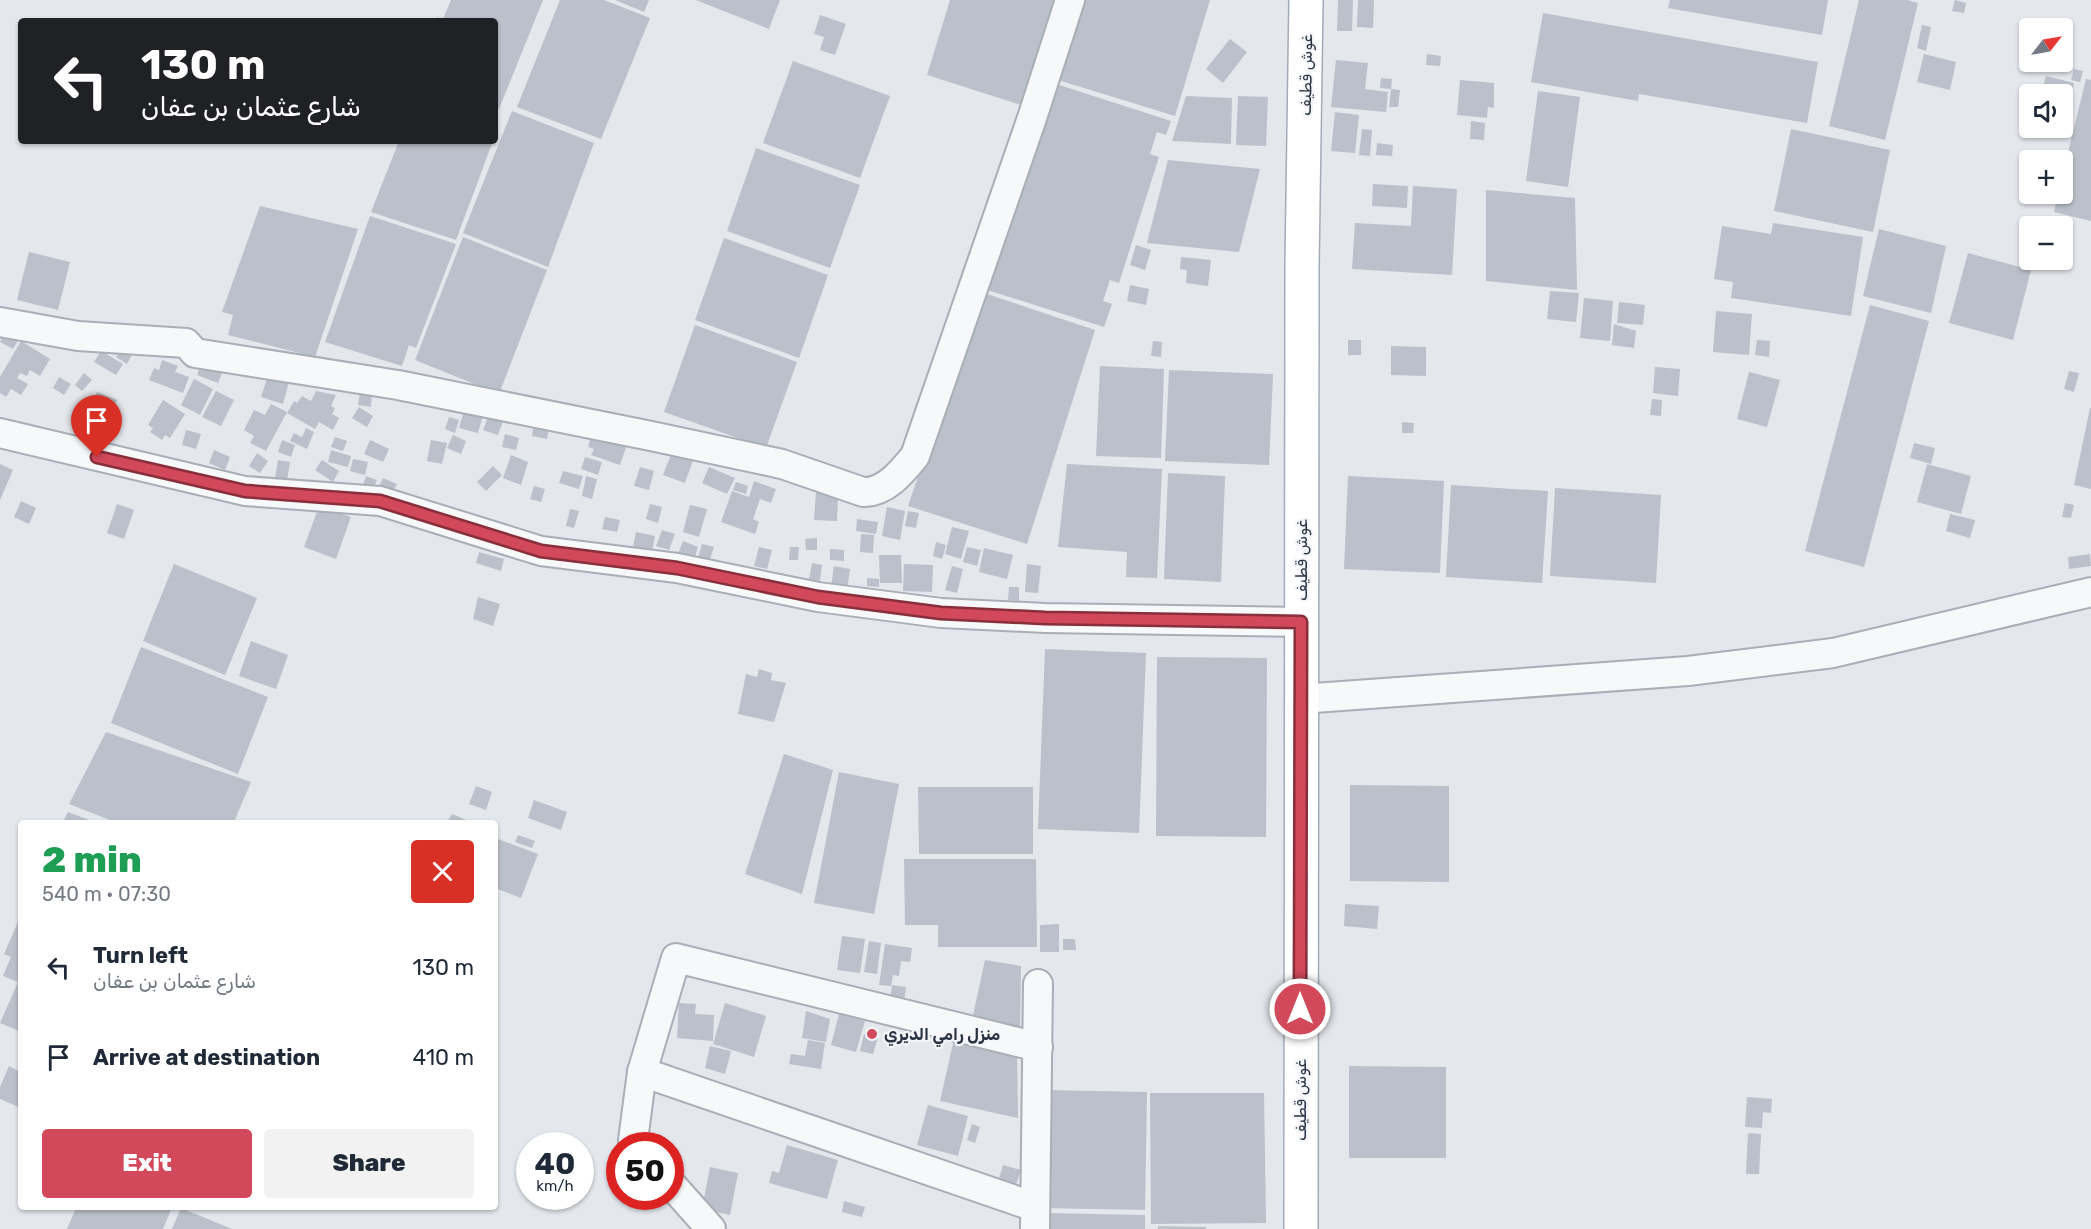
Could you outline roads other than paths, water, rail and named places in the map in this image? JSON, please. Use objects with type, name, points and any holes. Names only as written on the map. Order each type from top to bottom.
[{"type":"main road","name":"غوش قطيف","points":[[1300,1229],[1302,266],[1306,0]]},
{"type":"street","points":[[0,322],[78,336],[186,343],[195,353],[398,385],[782,464],[862,492],[871,492],[897,478],[915,456],[1032,118],[1070,0]]},
{"type":"street","points":[[0,433],[245,491],[380,501],[541,551],[677,568],[818,597],[941,613],[1056,618],[1301,622]]},
{"type":"street","points":[[1300,699],[1688,671],[1833,653],[2091,592]]},
{"type":"street","points":[[634,1132],[642,1072],[676,958],[1038,1047]]},
{"type":"street","points":[[642,1072],[1035,1218],[1038,984]]},
{"type":"street","points":[[684,1199],[711,1229]]},
{"type":"place","name":"منزل رامي الديري","points":[[872,1034]]}]
